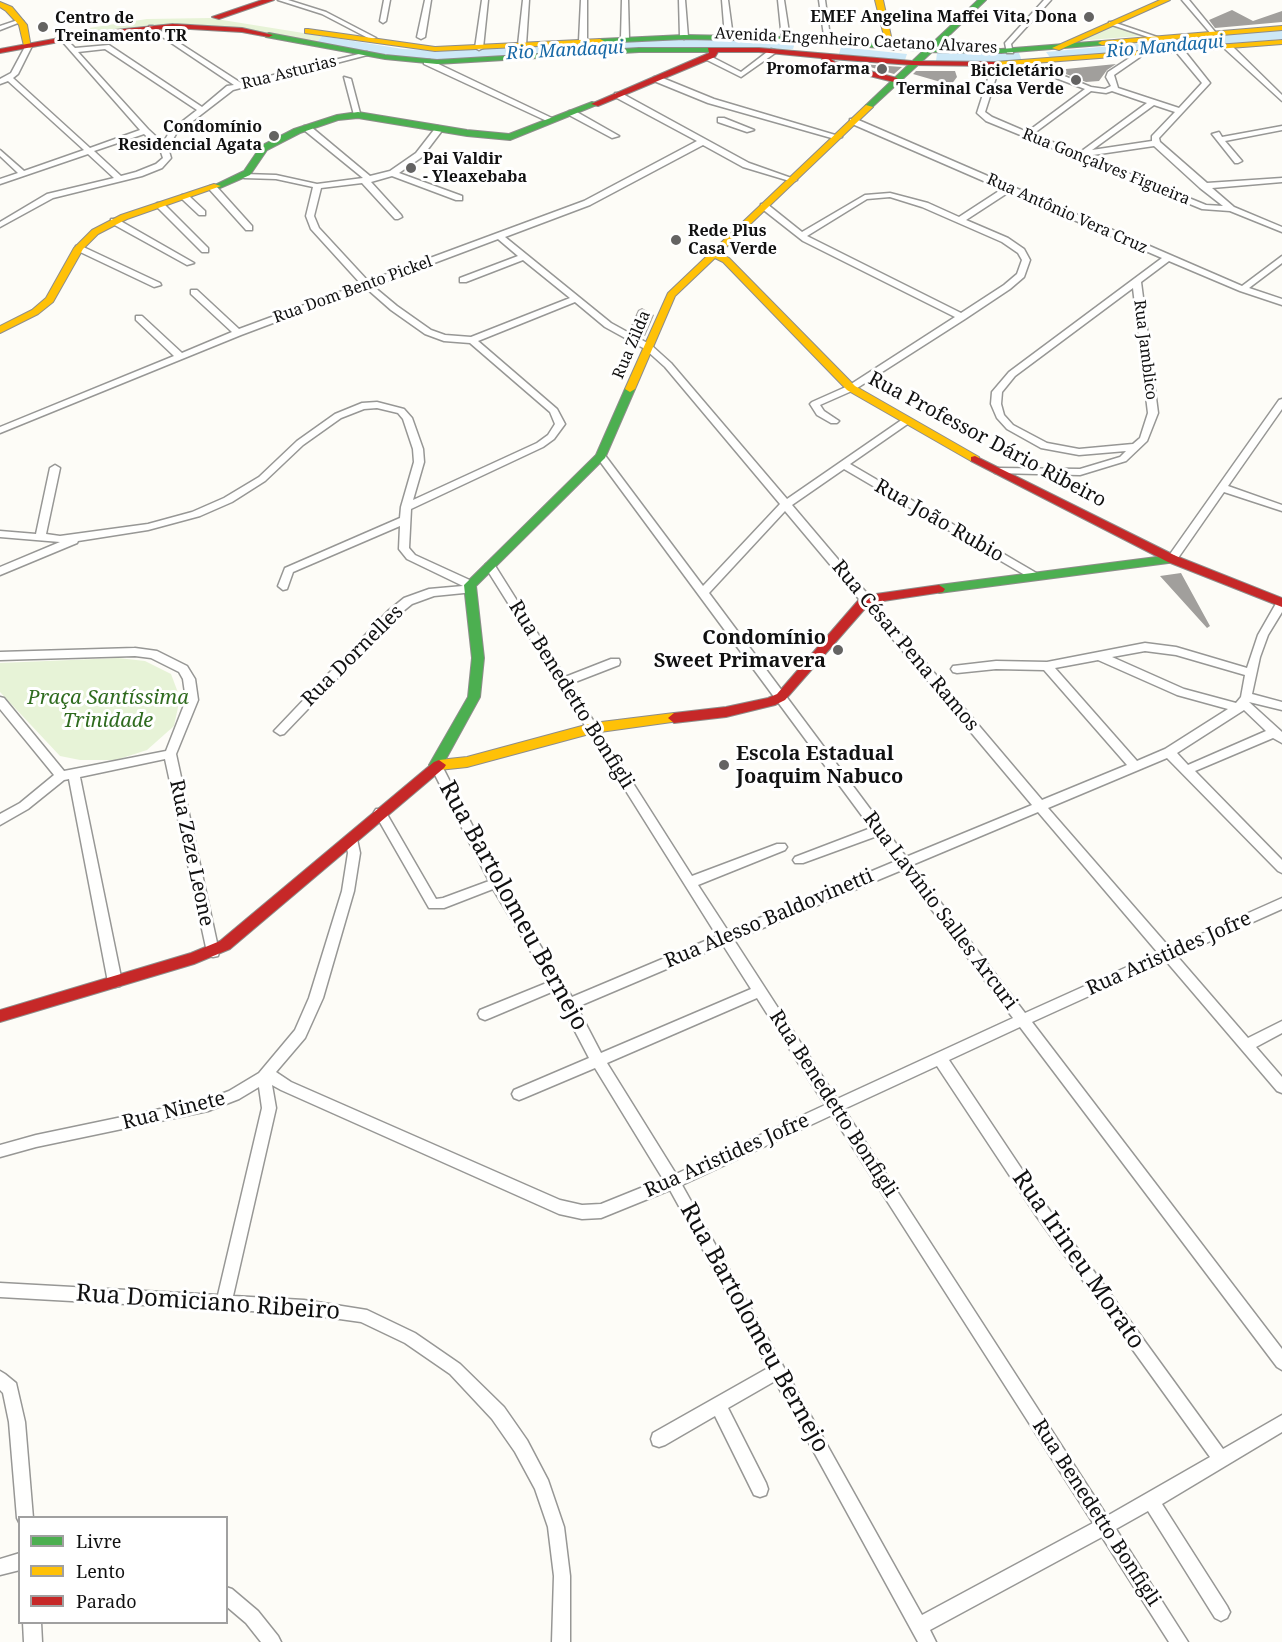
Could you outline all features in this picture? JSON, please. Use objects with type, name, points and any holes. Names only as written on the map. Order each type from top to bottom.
[{"type":"main road","points":[[235,19],[237,13],[270,0]]},
{"type":"main road","points":[[879,0],[891,48]]},
{"type":"main road","name":"Rua Zilda","points":[[470,587],[601,456],[671,296],[713,253],[838,137],[894,80],[982,0]]},
{"type":"main road","points":[[1056,48],[1111,22],[1166,0]]},
{"type":"main road","points":[[0,4],[20,21],[27,41]]},
{"type":"main road","points":[[216,17],[246,9]]},
{"type":"main road","name":"Avenida Engenheiro Caetano Alvares","points":[[0,51],[27,41],[138,18],[216,17],[412,48],[479,48],[625,38],[729,37],[791,43],[912,63],[996,65],[1038,58],[1137,55],[1282,42]]},
{"type":"main road","name":"Avenida Engenheiro Caetano Alvares","points":[[0,41],[63,39],[79,32],[152,27],[225,28],[367,54],[427,62],[639,50],[711,54],[774,51],[791,43]]},
{"type":"main road","name":"Avenida Engenheiro Caetano Alvares","points":[[826,49],[822,50],[828,45],[853,45],[927,50],[1010,51],[1038,58],[1056,48],[1282,28]]},
{"type":"main road","points":[[826,49],[832,64],[894,80]]},
{"type":"main road","points":[[0,330],[35,312],[50,300],[79,248],[95,232],[114,221],[244,176],[264,148],[307,128],[358,115],[505,138],[618,95],[711,54]]},
{"type":"main road","name":"Rua Professor Dário Ribeiro","points":[[713,253],[726,260],[851,388],[998,471],[1172,559],[1282,603]]},
{"type":"main road","points":[[436,765],[467,762],[593,728],[726,712],[781,697],[866,599],[1172,559]]},
{"type":"main road","points":[[0,1016],[213,952],[237,936],[436,765],[474,697],[477,658],[470,587]]},
{"type":"street","points":[[281,0],[319,7],[372,38]]},
{"type":"street","points":[[383,21],[387,0]]},
{"type":"street","points":[[421,37],[428,0]]},
{"type":"street","points":[[479,48],[485,0]]},
{"type":"street","points":[[522,45],[526,0]]},
{"type":"street","points":[[583,41],[584,0]]},
{"type":"street","points":[[625,0],[625,38]]},
{"type":"street","points":[[682,0],[684,37]]},
{"type":"street","points":[[725,0],[729,37]]},
{"type":"street","points":[[781,0],[791,43]]},
{"type":"street","points":[[822,0],[826,49]]},
{"type":"street","points":[[1010,51],[1007,44],[1048,0]]},
{"type":"street","points":[[1185,0],[1214,34]]},
{"type":"street","points":[[0,28],[20,21]]},
{"type":"street","points":[[1111,22],[1159,39]]},
{"type":"street","points":[[152,27],[240,85]]},
{"type":"street","points":[[336,35],[352,27]]},
{"type":"street","points":[[63,39],[145,131],[164,148]]},
{"type":"street","points":[[0,82],[9,78],[27,41]]},
{"type":"street","points":[[75,50],[106,47],[203,111]]},
{"type":"street","points":[[1228,47],[1282,99]]},
{"type":"street","points":[[711,54],[737,75],[745,74],[774,51]]},
{"type":"street","points":[[1180,51],[1206,83],[1155,138],[1156,143],[1231,209]]},
{"type":"street","name":"Rua Asturias","points":[[0,225],[50,196],[151,170],[165,162],[167,154],[164,148],[179,127],[203,111],[227,90],[367,54]]},
{"type":"street","points":[[1114,89],[1110,75],[1137,55]]},
{"type":"street","points":[[1038,58],[1090,89],[1106,91],[1114,89],[1180,111]]},
{"type":"street","points":[[427,62],[552,120]]},
{"type":"street","name":"Rua Gonçalves Figueira","points":[[996,65],[981,113],[989,119],[1205,207],[1231,209],[1282,230]]},
{"type":"street","points":[[9,78],[120,179]]},
{"type":"street","points":[[347,79],[358,115]]},
{"type":"street","points":[[657,79],[687,93],[742,111],[838,137]]},
{"type":"street","points":[[1270,88],[1282,87]]},
{"type":"street","points":[[1027,135],[1090,89]]},
{"type":"street","points":[[618,95],[746,165],[793,180]]},
{"type":"street","points":[[1080,155],[1153,102]]},
{"type":"street","points":[[742,111],[724,121],[750,130]]},
{"type":"street","points":[[572,112],[615,136]]},
{"type":"street","name":"Rua Antônio Vera Cruz","points":[[853,121],[1243,290],[1282,302]]},
{"type":"street","points":[[307,128],[368,180],[399,217]]},
{"type":"street","points":[[244,176],[276,177],[317,186],[368,180],[393,173],[411,163],[440,128]]},
{"type":"street","points":[[1239,161],[1219,137],[1282,128]]},
{"type":"street","points":[[0,182],[145,131]]},
{"type":"street","name":"Rua Dom Bento Pickel","points":[[0,430],[238,333],[366,284],[500,237],[608,194],[702,142]]},
{"type":"street","points":[[1080,155],[1156,143]]},
{"type":"street","points":[[0,152],[22,173]]},
{"type":"street","points":[[393,173],[459,198]]},
{"type":"street","points":[[1203,186],[1282,180]]},
{"type":"street","points":[[317,186],[310,216],[311,225],[366,284],[394,308],[428,332],[444,338],[472,340],[575,299]]},
{"type":"street","points":[[213,188],[249,228]]},
{"type":"street","points":[[960,220],[1009,188]]},
{"type":"street","points":[[801,236],[850,204],[874,194],[902,197],[960,220],[1013,244],[1026,260],[1026,266],[1015,281],[851,388],[815,404],[820,413],[834,421]]},
{"type":"street","points":[[185,197],[202,213]]},
{"type":"street","points":[[160,205],[205,250]]},
{"type":"street","points":[[764,206],[801,236],[962,317]]},
{"type":"street","points":[[114,221],[190,263]]},
{"type":"street","name":"Rua César Pena Ramos","points":[[500,237],[608,325],[648,348],[668,365],[1040,806],[1282,1087]]},
{"type":"street","points":[[79,248],[157,285]]},
{"type":"street","points":[[463,280],[523,257]]},
{"type":"street","points":[[1137,447],[1079,452],[1044,446],[1010,427],[996,404],[997,392],[1012,374],[1168,258]]},
{"type":"street","points":[[1243,290],[1282,259]]},
{"type":"street","name":"Rua Jamblico","points":[[998,471],[1080,472],[1123,459],[1137,447],[1150,427],[1153,412],[1137,282]]},
{"type":"street","points":[[194,292],[238,333]]},
{"type":"street","points":[[139,318],[181,357]]},
{"type":"street","points":[[406,507],[540,445],[551,437],[560,424],[554,411],[472,340]]},
{"type":"street","points":[[1172,559],[1282,402]]},
{"type":"street","points":[[0,534],[85,537],[158,525],[211,508],[262,479],[318,430],[338,416],[362,406],[377,405],[401,411],[414,432],[419,462],[404,520],[406,553],[470,587]]},
{"type":"street","points":[[703,593],[785,505],[906,421]]},
{"type":"street","name":"Rua Lavínio Salles Arcuri","points":[[601,456],[903,862],[1282,1362]]},
{"type":"street","name":"Rua João Rubio","points":[[844,465],[1034,576]]},
{"type":"street","points":[[40,537],[55,468]]},
{"type":"street","points":[[1223,488],[1282,508]]},
{"type":"street","points":[[283,586],[289,570],[404,520]]},
{"type":"street","points":[[0,571],[85,537]]},
{"type":"street","name":"Rua Benedetto Bonfigli","points":[[490,566],[629,788],[1179,1642]]},
{"type":"street","name":"Rua Dornelles","points":[[280,731],[392,614],[408,601],[433,592],[470,587]]},
{"type":"street","points":[[1282,603],[1263,635],[1242,703],[1168,752],[1282,868]]},
{"type":"street","points":[[957,669],[996,665],[1047,666],[1145,647],[1176,651],[1251,673]]},
{"type":"street","points":[[0,656],[153,654],[175,663],[187,674],[191,687],[190,709],[170,754],[67,775],[0,820]]},
{"type":"street","points":[[1101,657],[1181,693],[1242,703],[1282,706]]},
{"type":"street","points":[[564,682],[615,662]]},
{"type":"street","points":[[1047,666],[1135,766]]},
{"type":"street","points":[[0,701],[67,775],[116,982]]},
{"type":"street","points":[[1187,770],[1279,735],[1242,703]]},
{"type":"street","name":"Rua Alesso Baldovinetti","points":[[569,1004],[1168,752]]},
{"type":"street","name":"Rua Zeze Leone","points":[[170,754],[213,952]]},
{"type":"street","name":"Rua Bartolomeu Bernejo","points":[[436,765],[496,883],[569,1004],[598,1060],[673,1182],[927,1642]]},
{"type":"street","points":[[380,812],[433,904],[444,903],[496,883]]},
{"type":"street","points":[[799,860],[879,830]]},
{"type":"street","name":"Rua Ninete","points":[[0,1151],[36,1140],[208,1105],[234,1095],[266,1076],[300,1034],[316,998],[348,891],[354,854],[351,838]]},
{"type":"street","points":[[691,882],[781,848]]},
{"type":"street","name":"Rua Aristides Jofre","points":[[266,1076],[560,1207],[582,1212],[601,1211],[673,1182],[1022,1020],[1282,903]]},
{"type":"street","points":[[485,1014],[557,984]]},
{"type":"street","points":[[519,1094],[760,991]]},
{"type":"street","points":[[1247,1045],[1282,1027]]},
{"type":"street","name":"Rua Irineu Morato","points":[[940,1058],[1040,1209],[1220,1458]]},
{"type":"street","points":[[224,1301],[269,1108],[266,1076]]},
{"type":"street","name":"Rua Domiciano Ribeiro","points":[[0,1290],[224,1301],[362,1315],[410,1338],[454,1369],[491,1406],[521,1446],[542,1486],[556,1527],[562,1576],[561,1642]]},
{"type":"street","points":[[659,1438],[778,1371]]},
{"type":"street","points":[[3,1387],[17,1422],[25,1516]]},
{"type":"street","points":[[718,1406],[760,1489]]},
{"type":"street","points":[[919,1626],[1106,1527],[1282,1423]]},
{"type":"street","points":[[1151,1501],[1221,1612]]},
{"type":"street","points":[[0,1567],[18,1562]]},
{"type":"street","points":[[228,1597],[252,1617],[272,1642]]},
{"type":"street","points":[[32,1624],[33,1642]]},
{"type":"green space","points":[[210,18],[322,36],[317,42],[195,24],[151,25],[95,32],[89,28],[147,19]]},
{"type":"green space","points":[[1113,25],[1140,36],[1077,41]]},
{"type":"green space","name":"Praça Santíssima Trinidade","points":[[118,658],[145,661],[171,674],[180,698],[174,726],[147,750],[116,760],[80,760],[60,756],[0,692],[0,663]]},
{"type":"water","name":"Rio Mandaqui","points":[[1282,30],[1282,39],[1052,60],[1046,52]]},
{"type":"water","name":"Rio Mandaqui","points":[[322,36],[403,49],[441,51],[664,39],[793,41],[794,46],[793,49],[716,48],[466,60],[405,59],[317,42]]},
{"type":"water","points":[[841,47],[907,54],[905,60],[839,54]]},
{"type":"water","points":[[937,53],[1019,53],[1022,61],[936,61]]},
{"type":"building","points":[[1232,10],[1253,21],[1282,11],[1282,22],[1215,28],[1209,20]]},
{"type":"building","points":[[860,64],[902,67],[894,74]]},
{"type":"building","points":[[1116,64],[1107,70],[1099,81],[1086,82],[1056,70]]},
{"type":"building","points":[[916,71],[955,71],[957,77],[951,85],[913,74]]},
{"type":"building","points":[[642,308],[654,315],[645,336],[629,330],[638,310]]},
{"type":"building","points":[[1181,573],[1210,626],[1207,628],[1160,576]]},
{"type":"traffic: fast","points":[[869,107],[982,0]]},
{"type":"traffic: fast","points":[[269,35],[385,57],[437,62],[639,50],[711,50]]},
{"type":"traffic: fast","points":[[600,41],[684,37],[786,39],[891,48],[1001,51],[1102,43]]},
{"type":"traffic: fast","points":[[217,186],[247,173],[264,148],[297,131],[337,118],[358,115],[467,133],[510,137],[595,104]]},
{"type":"traffic: fast","points":[[436,765],[474,697],[478,658],[470,585],[601,456],[630,389]]},
{"type":"traffic: fast","points":[[939,589],[1172,559]]},
{"type":"traffic: slow","points":[[879,0],[891,48]]},
{"type":"traffic: slow","points":[[1056,48],[1166,0]]},
{"type":"traffic: slow","points":[[0,4],[9,9],[23,25],[28,46]]},
{"type":"traffic: slow","points":[[1102,43],[1282,28]]},
{"type":"traffic: slow","points":[[308,31],[435,49],[600,41]]},
{"type":"traffic: slow","points":[[995,64],[1282,42]]},
{"type":"traffic: slow","points":[[630,389],[671,295],[869,107]]},
{"type":"traffic: slow","points":[[0,330],[35,312],[50,300],[79,248],[95,232],[124,217],[217,186]]},
{"type":"traffic: slow","points":[[713,253],[726,260],[851,388],[975,459]]},
{"type":"traffic: slow","points":[[439,765],[467,762],[593,728],[674,718]]},
{"type":"traffic: jam","points":[[216,17],[270,0]]},
{"type":"traffic: jam","points":[[0,51],[86,35],[173,26],[242,30],[269,35]]},
{"type":"traffic: jam","points":[[711,50],[759,50],[912,63],[995,64]]},
{"type":"traffic: jam","points":[[595,104],[669,74],[712,55],[715,51]]},
{"type":"traffic: jam","points":[[823,55],[832,64],[894,80]]},
{"type":"traffic: jam","points":[[975,459],[1172,559],[1282,603]]},
{"type":"traffic: jam","points":[[674,718],[726,712],[771,702],[781,697],[866,599],[939,589]]},
{"type":"traffic: jam","points":[[0,1016],[194,958],[225,945],[439,765]]},
{"type":"place","name":"EMEF Angelina Maffei Vita, Dona","points":[[1089,17]]},
{"type":"place","name":"Centro de Treinamento TR","points":[[43,27]]},
{"type":"place","name":"Promofarma","points":[[882,69]]},
{"type":"place","name":"Bicicletário Terminal Casa Verde","points":[[1076,80]]},
{"type":"place","name":"Condomínio Residencial Agata","points":[[274,136]]},
{"type":"place","name":"Pai Valdir - Yleaxebaba","points":[[411,168]]},
{"type":"place","name":"Rede Plus Casa Verde","points":[[676,240]]},
{"type":"place","name":"Condomínio Sweet Primavera","points":[[838,650]]},
{"type":"place","name":"Escola Estadual Joaquim Nabuco","points":[[724,765]]}]
